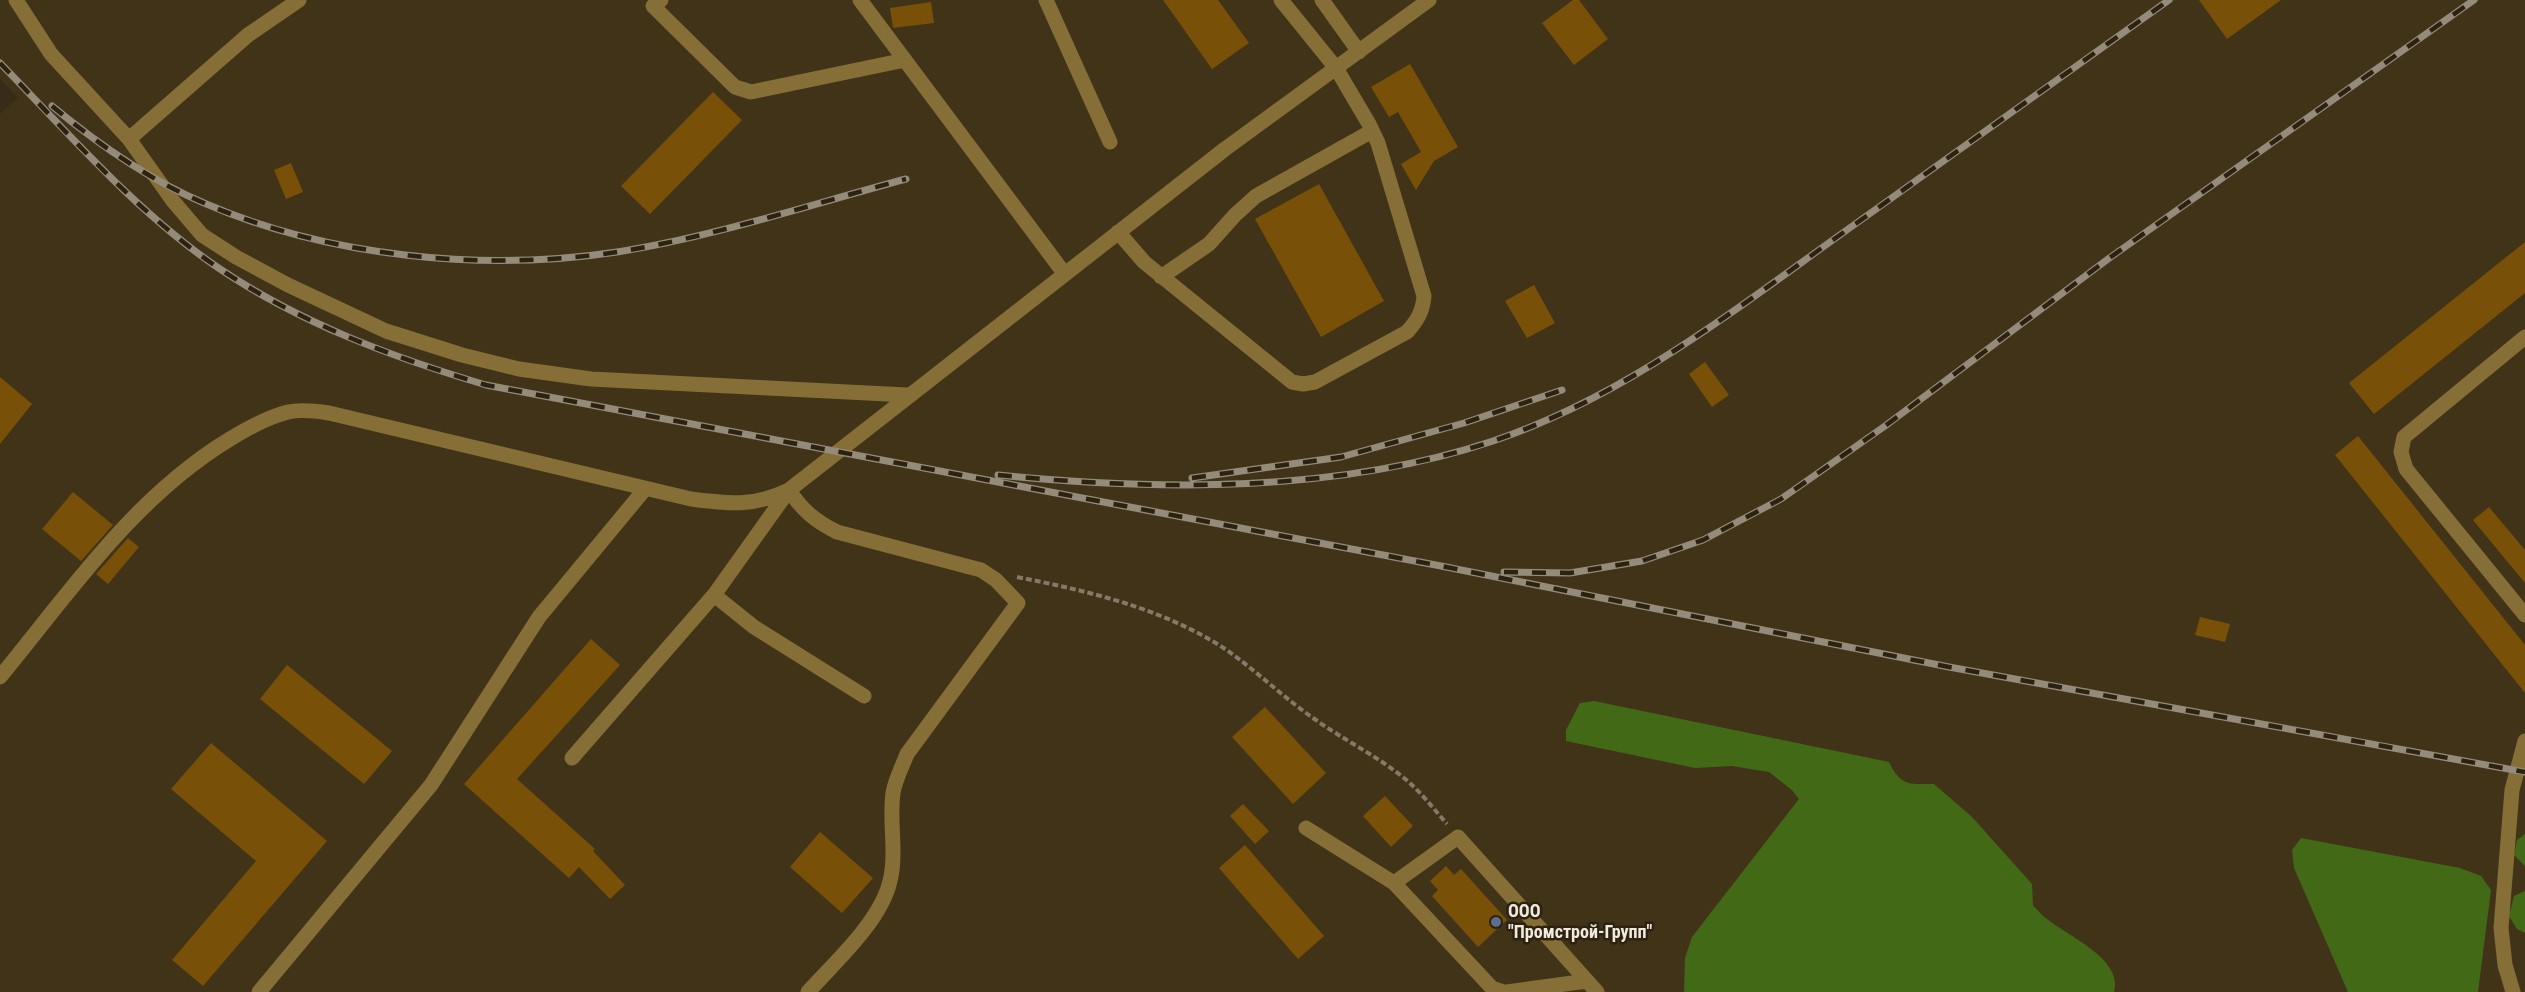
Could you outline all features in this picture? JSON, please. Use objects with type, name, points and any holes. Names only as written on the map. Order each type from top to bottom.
[{"type":"street","points":[[129,139],[248,35],[299,0]]},
{"type":"street","points":[[661,0],[653,6],[735,87],[751,92],[905,60]]},
{"type":"street","points":[[860,0],[1064,273]]},
{"type":"street","points":[[1046,0],[1110,142]]},
{"type":"street","points":[[1118,232],[1136,254],[1161,277],[1292,382],[1304,384],[1315,382],[1407,332],[1420,315],[1424,296],[1372,131],[1336,68],[1307,29],[1281,0]]},
{"type":"street","points":[[1322,0],[1359,52]]},
{"type":"street","points":[[0,677],[117,535],[147,503],[204,455],[242,432],[282,414],[310,410],[329,413],[645,489],[727,504],[766,501],[789,490],[907,395],[1225,149],[1430,0]]},
{"type":"street","points":[[23,3],[51,54],[129,139],[173,201],[202,235],[236,257],[288,285],[386,331],[462,355],[519,369],[591,379],[907,395]]},
{"type":"street","points":[[1161,277],[1209,244],[1234,215],[1256,196],[1372,131]]},
{"type":"street","points":[[2525,337],[2404,437],[2401,452],[2406,469],[2525,615]]},
{"type":"street","points":[[259,992],[311,933],[431,785],[539,617],[645,489]]},
{"type":"street","points":[[572,758],[714,595],[789,490]]},
{"type":"street","points":[[789,490],[802,510],[816,522],[837,532],[981,570],[1000,584],[1018,603],[907,754],[893,793],[891,879],[885,899],[874,916],[808,992]]},
{"type":"street","points":[[714,595],[754,627],[864,696]]},
{"type":"street","points":[[2513,992],[2503,956],[2501,928],[2512,790],[2525,741]]},
{"type":"street","points":[[1306,828],[1394,883],[1492,988],[1506,992],[1592,986]]},
{"type":"street","points":[[1394,883],[1458,837],[1592,986]]},
{"type":"path","points":[[1016,577],[1084,590],[1118,600],[1173,620],[1198,633],[1221,647],[1301,710],[1401,776],[1416,789],[1458,837]]},
{"type":"shaded area","points":[[0,0],[2525,0],[2525,992],[0,992],[0,114],[18,98],[0,79]]},
{"type":"green space","points":[[1594,701],[1889,762],[1902,780],[1912,784],[1934,784],[1972,817],[2032,884],[2033,906],[2045,918],[2102,959],[2115,980],[2114,992],[1684,992],[1685,958],[1692,937],[1799,799],[1792,790],[1769,772],[1732,766],[1695,768],[1566,741],[1566,730],[1580,703]]},
{"type":"green space","points":[[2525,834],[2525,866],[2514,855],[2517,840]]},
{"type":"green space","points":[[2301,838],[2460,868],[2481,876],[2491,890],[2478,992],[2348,992],[2294,868],[2292,850]]},
{"type":"green space","points":[[2525,891],[2525,933],[2517,929],[2509,916],[2514,896]]},
{"type":"building","points":[[1163,0],[1218,0],[1249,43],[1212,69]]},
{"type":"building","points":[[1573,0],[1579,0],[1608,39],[1574,65],[1542,23]]},
{"type":"building","points":[[2199,0],[2281,0],[2227,39]]},
{"type":"building","points":[[931,2],[934,23],[893,28],[890,8]]},
{"type":"building","points":[[1410,64],[1458,147],[1434,161],[1416,190],[1401,164],[1421,152],[1398,112],[1389,117],[1371,87]]},
{"type":"building","points":[[713,92],[742,120],[650,214],[621,186]]},
{"type":"building","points":[[291,163],[303,192],[286,199],[274,170]]},
{"type":"building","points":[[1319,184],[1384,301],[1321,337],[1255,219]]},
{"type":"building","points":[[2525,242],[2525,293],[2374,414],[2349,383]]},
{"type":"building","points":[[1534,285],[1555,323],[1527,338],[1505,301]]},
{"type":"building","points":[[1705,362],[1729,395],[1712,407],[1689,374]]},
{"type":"building","points":[[0,377],[32,404],[0,444]]},
{"type":"building","points":[[2358,436],[2525,645],[2525,693],[2335,455]]},
{"type":"building","points":[[73,492],[113,525],[81,561],[42,529]]},
{"type":"building","points":[[2489,507],[2525,550],[2525,583],[2473,520]]},
{"type":"building","points":[[128,538],[139,547],[108,584],[96,574]]},
{"type":"building","points":[[2200,617],[2230,624],[2225,642],[2195,635]]},
{"type":"building","points":[[591,639],[620,665],[517,779],[595,849],[593,851],[625,885],[610,899],[579,867],[569,878],[464,784]]},
{"type":"building","points":[[287,665],[392,751],[364,784],[260,699]]},
{"type":"building","points":[[1265,707],[1326,773],[1293,804],[1232,737]]},
{"type":"building","points":[[211,743],[327,841],[203,986],[172,960],[256,861],[171,789]]},
{"type":"building","points":[[1385,796],[1413,826],[1391,847],[1363,816]]},
{"type":"building","points":[[1243,804],[1269,831],[1255,844],[1230,816]]},
{"type":"building","points":[[820,832],[873,878],[842,913],[790,867]]},
{"type":"building","points":[[1245,845],[1324,936],[1298,959],[1219,868]]},
{"type":"building","points":[[1446,866],[1454,875],[1461,869],[1507,920],[1478,947],[1432,896],[1438,890],[1430,881]]},
{"type":"railway","points":[[998,475],[1121,484],[1185,485],[1248,484],[1311,479],[1434,458],[1493,441],[1540,423],[1629,378],[1714,324],[2169,0]]},
{"type":"railway","points":[[1504,572],[1570,573],[1642,561],[1703,540],[1781,499],[1885,426],[2108,259],[2474,0]]},
{"type":"railway","points":[[0,63],[132,198],[160,223],[220,269],[251,289],[348,337],[416,363],[486,385],[1441,566],[1949,667],[2525,772]]},
{"type":"railway","points":[[52,106],[125,160],[204,203],[252,221],[354,248],[461,260],[566,258],[653,246],[726,229],[906,179]]},
{"type":"railway","points":[[1192,478],[1341,457],[1464,423],[1562,390]]},
{"type":"place","name":"ООО \"Промстрой-Групп\"","points":[[1496,922]]}]
